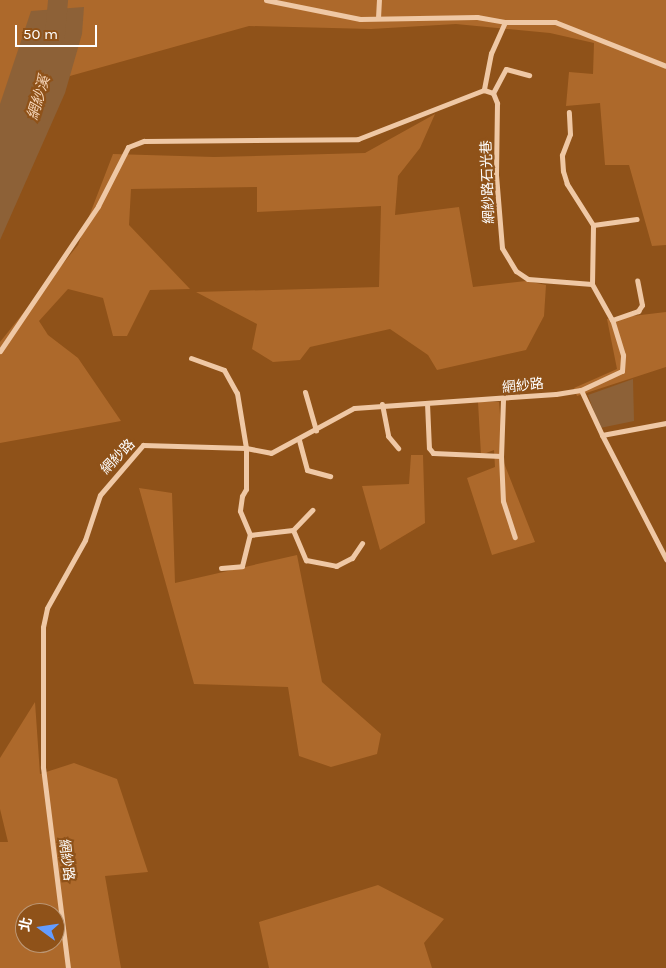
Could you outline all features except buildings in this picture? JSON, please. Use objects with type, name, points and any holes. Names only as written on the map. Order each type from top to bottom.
[{"type":"street","points":[[266,0],[360,19],[477,17],[505,22],[555,22],[666,66]]},
{"type":"street","points":[[378,18],[379,0]]},
{"type":"street","points":[[484,90],[491,53],[505,22]]},
{"type":"street","points":[[0,351],[98,206],[128,147],[144,142],[358,139],[484,90],[493,93],[506,69],[529,75]]},
{"type":"street","name":"網紗路石光巷","points":[[493,93],[497,104],[496,175],[502,248],[516,271],[528,279],[592,284]]},
{"type":"street","points":[[570,112],[570,134],[562,155],[563,171],[567,184],[593,225],[592,284],[612,320],[623,355],[622,370],[581,390],[666,559]]},
{"type":"street","points":[[593,225],[637,219]]},
{"type":"street","points":[[612,320],[638,311],[642,305],[637,280]]},
{"type":"street","points":[[190,358],[224,370],[232,380],[246,448],[246,489],[242,496],[240,511],[250,534],[242,566],[221,568]]},
{"type":"street","name":"網紗路","points":[[68,968],[44,768],[43,628],[47,608],[85,540],[100,495],[143,445],[246,448],[271,453],[299,440],[354,408],[382,404],[503,400],[581,390]]},
{"type":"street","points":[[305,392],[316,430]]},
{"type":"street","points":[[503,400],[501,456],[503,501],[515,537]]},
{"type":"street","points":[[427,403],[429,448],[432,453],[501,456]]},
{"type":"street","points":[[382,404],[388,436],[398,448]]},
{"type":"street","points":[[602,435],[666,423]]},
{"type":"street","points":[[299,440],[307,470],[330,476]]},
{"type":"street","points":[[250,534],[293,530],[312,510]]},
{"type":"street","points":[[293,530],[306,560],[320,564],[336,566],[352,558],[362,543]]},
{"type":"shaded area","points":[[0,0],[666,0],[666,245],[652,246],[629,165],[605,165],[600,103],[566,106],[569,72],[593,74],[594,43],[550,33],[456,24],[371,29],[249,26],[9,93],[0,114]]},
{"type":"shaded area","points":[[435,114],[420,148],[398,176],[395,215],[459,207],[473,287],[526,281],[546,285],[544,316],[526,350],[437,370],[428,355],[390,329],[310,347],[300,360],[273,362],[252,349],[257,324],[196,292],[379,287],[381,206],[257,212],[257,187],[131,189],[129,225],[190,289],[150,290],[127,336],[113,336],[103,298],[68,289],[39,321],[48,335],[78,358],[121,421],[0,443],[0,342],[78,245],[113,154],[214,157],[365,153]]},
{"type":"shaded area","points":[[666,312],[666,367],[577,396],[574,388],[617,369],[607,319]]},
{"type":"shaded area","points":[[478,402],[499,402],[504,463],[535,542],[492,555],[467,478],[495,467],[494,450],[481,455]]},
{"type":"shaded area","points":[[411,455],[423,455],[425,523],[380,550],[362,486],[409,484]]},
{"type":"shaded area","points":[[139,488],[172,493],[175,583],[297,555],[322,682],[381,734],[377,754],[331,767],[299,756],[288,687],[194,684]]},
{"type":"shaded area","points":[[35,702],[40,774],[74,763],[117,779],[148,872],[105,876],[121,968],[0,968],[0,842],[8,842],[0,809],[0,758]]},
{"type":"shaded area","points":[[378,885],[444,919],[424,943],[432,968],[269,968],[259,922]]},
{"type":"water","points":[[84,7],[82,34],[65,93],[0,240],[0,104],[31,11]]},
{"type":"water","points":[[633,379],[634,421],[600,428],[588,395]]},
{"type":"waterway","name":"網紗溪","points":[[55,35],[58,0]]}]
